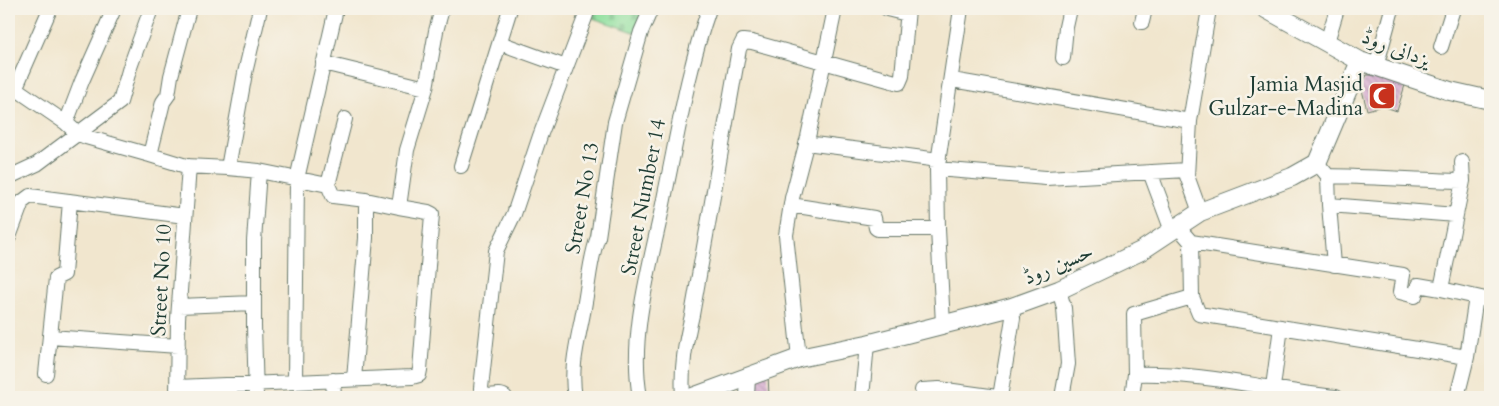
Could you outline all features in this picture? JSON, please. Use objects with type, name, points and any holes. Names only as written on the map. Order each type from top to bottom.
[{"type":"street","points":[[50,9],[12,86],[66,123],[77,133],[86,138],[189,166],[259,171],[328,186]]},
{"type":"street","points":[[66,123],[82,81],[114,9]]},
{"type":"street","points":[[9,177],[37,164],[120,102],[130,66],[151,9]]},
{"type":"street","points":[[150,155],[163,102],[168,95],[171,76],[189,9]]},
{"type":"street","points":[[228,168],[245,73],[260,9]]},
{"type":"street","points":[[295,382],[297,179],[336,9]]},
{"type":"street","points":[[399,207],[407,150],[426,88],[436,31],[442,9]]},
{"type":"street","points":[[461,166],[510,9]]},
{"type":"street","name":"Street No 13","points":[[575,397],[572,371],[593,251],[598,237],[615,122],[641,32],[651,9]]},
{"type":"street","name":"Street Number 14","points":[[640,397],[638,355],[640,310],[666,193],[678,127],[700,36],[709,9]]},
{"type":"street","points":[[799,358],[786,235],[835,9]]},
{"type":"street","points":[[693,397],[682,380],[683,352],[695,296],[739,49],[743,41],[752,42],[899,83],[902,76],[907,11],[887,9]]},
{"type":"street","points":[[943,324],[938,229],[938,165],[961,9]]},
{"type":"street","points":[[1064,58],[1066,27],[1070,9]]},
{"type":"street","points":[[1200,212],[1187,176],[1187,170],[1190,121],[1209,9]]},
{"type":"street","points":[[1327,42],[1337,9]]},
{"type":"street","points":[[1376,67],[1392,9]]},
{"type":"street","points":[[1441,47],[1453,9]]},
{"type":"street","name":"یزدانی روڈ","points":[[1273,11],[1360,61],[1450,91],[1490,100]]},
{"type":"street","points":[[505,397],[503,395],[487,396],[483,394],[481,388],[496,251],[514,214],[540,136],[586,15]]},
{"type":"street","points":[[500,43],[566,67]]},
{"type":"street","points":[[1334,265],[1328,176],[1317,163],[1360,61]]},
{"type":"street","points":[[323,62],[426,88]]},
{"type":"street","points":[[952,80],[1190,121]]},
{"type":"street","points":[[177,392],[256,390],[295,382],[412,377],[419,375],[432,214],[366,200],[333,196],[328,186],[345,119]]},
{"type":"street","points":[[806,143],[938,165],[1046,178],[1187,170]]},
{"type":"street","points":[[1441,289],[1463,181],[1462,162]]},
{"type":"street","name":"حسین روڈ","points":[[693,397],[799,358],[867,344],[1012,307],[1059,290],[1141,251],[1200,212],[1292,177],[1317,163]]},
{"type":"street","name":"Street No 10","points":[[177,392],[179,306],[189,166]]},
{"type":"street","points":[[256,390],[254,241],[259,171]]},
{"type":"street","points":[[1150,172],[1175,229],[1191,242],[1403,274],[1400,292],[1415,296],[1418,285],[1483,299],[1457,397]]},
{"type":"street","points":[[1328,176],[1463,181]]},
{"type":"street","points":[[9,237],[22,202],[30,196],[185,216]]},
{"type":"street","points":[[354,379],[366,238],[366,200]]},
{"type":"street","points":[[46,374],[56,278],[64,274],[70,201]]},
{"type":"street","points":[[791,205],[874,218],[876,228],[878,229],[938,229]]},
{"type":"street","points":[[1329,205],[1456,215]]},
{"type":"street","points":[[1191,242],[1192,297],[1199,314],[1467,357]]},
{"type":"street","points":[[1059,290],[1064,308],[1068,364],[1062,397]]},
{"type":"street","points":[[1132,397],[1135,374],[1134,314],[1192,297]]},
{"type":"street","points":[[179,306],[254,303]]},
{"type":"street","points":[[922,390],[939,389],[998,397],[1013,318],[1012,307]]},
{"type":"street","points":[[1273,387],[1281,327]]},
{"type":"street","points":[[50,337],[178,346]]},
{"type":"street","points":[[862,397],[867,344]]},
{"type":"street","points":[[1135,374],[1164,373],[1336,397]]},
{"type":"street","points":[[747,397],[748,377]]},
{"type":"street","points":[[333,380],[334,397]]},
{"type":"green space","points":[[566,9],[645,9],[637,33]]},
{"type":"building","name":"Jamia Masjid Gulzar-e-Madina","points":[[1367,75],[1373,75],[1405,85],[1397,111],[1382,106],[1367,110],[1361,86]]},
{"type":"building","points":[[768,373],[769,397],[751,397],[751,379]]},
{"type":"place","name":"Jamia Masjid Gulzar-e-Madina","points":[[1382,96]]}]
